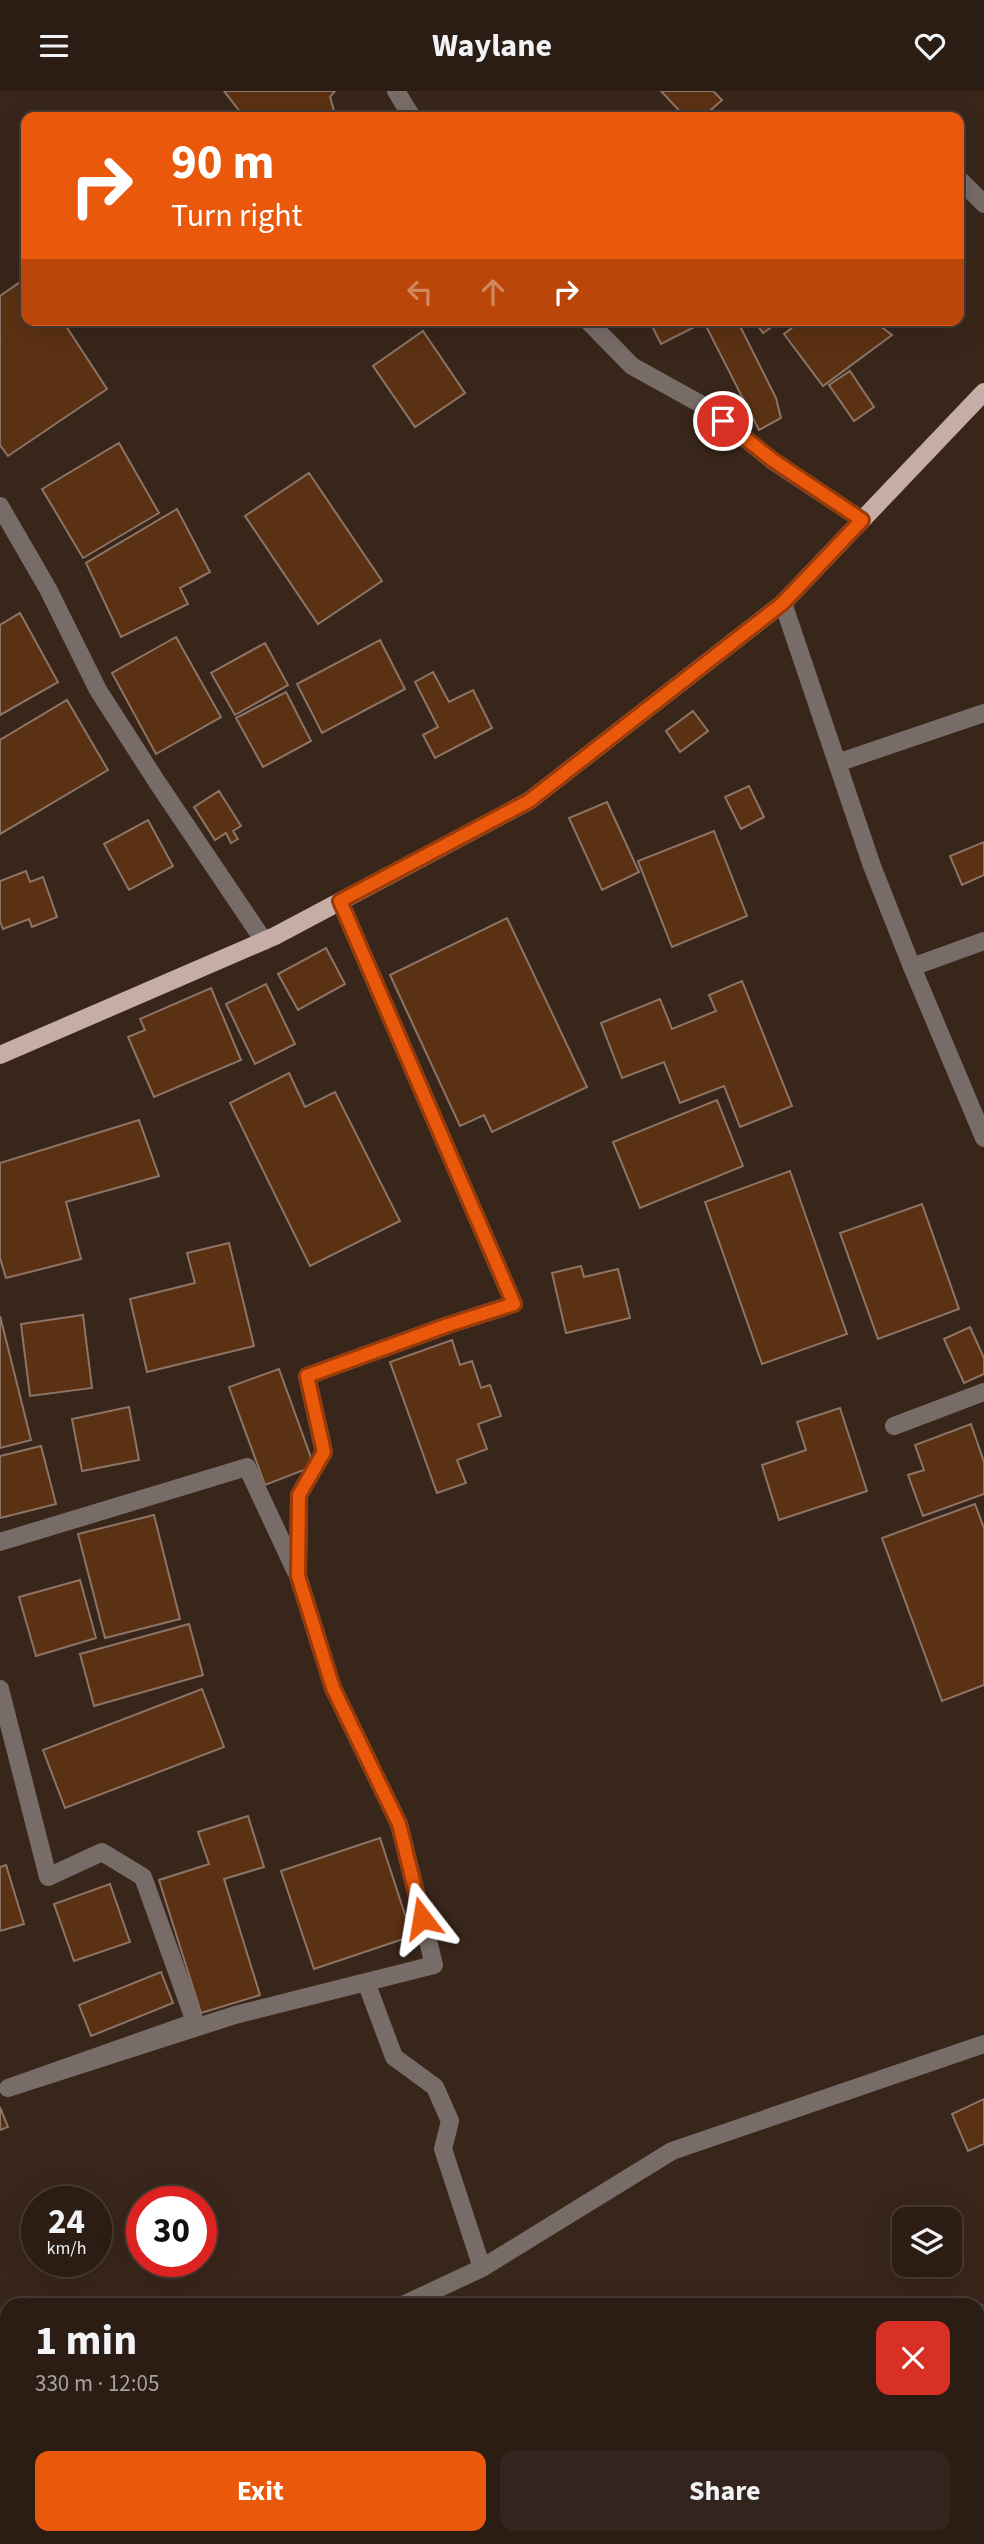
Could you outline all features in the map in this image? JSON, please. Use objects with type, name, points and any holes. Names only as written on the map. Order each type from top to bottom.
[{"type":"main road","points":[[0,1055],[264,941],[529,801],[783,603],[984,392]]},
{"type":"street","points":[[396,91],[409,112]]},
{"type":"street","points":[[964,184],[984,204]]},
{"type":"street","points":[[593,326],[632,366],[706,407],[774,461],[862,520]]},
{"type":"street","points":[[0,506],[48,589],[98,689],[264,941]]},
{"type":"street","points":[[783,603],[872,866],[984,1138]]},
{"type":"street","points":[[837,763],[984,713]]},
{"type":"street","points":[[298,1576],[299,1495],[324,1452],[307,1376],[514,1304],[340,901]]},
{"type":"street","points":[[912,967],[984,941]]},
{"type":"street","points":[[894,1426],[984,1392]]},
{"type":"street","points":[[0,1542],[247,1467],[298,1576],[333,1688],[399,1824],[434,1965],[235,2015]]},
{"type":"street","points":[[0,1689],[48,1877],[102,1852],[143,1877],[195,2022],[8,2088],[235,2015],[366,1982],[394,2057],[435,2087],[450,2121],[443,2149],[482,2268]]},
{"type":"street","points":[[418,2298],[482,2268],[672,2151],[984,2044]]},
{"type":"building","points":[[224,91],[335,91],[330,97],[334,112],[240,112]]},
{"type":"building","points":[[661,91],[713,91],[722,100],[709,112],[680,112]]},
{"type":"building","points":[[21,281],[21,326],[66,326],[107,389],[8,456],[0,445],[0,296]]},
{"type":"building","points":[[652,326],[696,326],[661,344]]},
{"type":"building","points":[[706,326],[740,326],[776,398],[781,418],[759,430]]},
{"type":"building","points":[[758,326],[773,326],[763,333]]},
{"type":"building","points":[[794,326],[886,326],[883,328],[892,335],[823,386],[784,334]]},
{"type":"building","points":[[423,331],[465,393],[415,427],[373,366]]},
{"type":"building","points":[[850,371],[874,407],[854,421],[829,385]]},
{"type":"building","points":[[119,443],[159,513],[83,558],[42,489]]},
{"type":"building","points":[[309,473],[382,581],[318,624],[245,516]]},
{"type":"building","points":[[177,509],[210,572],[180,588],[188,604],[121,637],[86,563]]},
{"type":"building","points":[[20,613],[58,682],[0,715],[0,625]]},
{"type":"building","points":[[176,637],[221,717],[156,754],[112,673]]},
{"type":"building","points":[[380,640],[405,689],[322,733],[297,684]]},
{"type":"building","points":[[265,643],[288,685],[235,715],[211,673]]},
{"type":"building","points":[[433,672],[449,702],[473,690],[492,728],[435,758],[423,735],[438,727],[415,682]]},
{"type":"building","points":[[286,692],[311,741],[263,767],[236,718]]},
{"type":"building","points":[[67,700],[108,770],[0,834],[0,740]]},
{"type":"building","points":[[693,711],[708,731],[680,752],[666,731]]},
{"type":"building","points":[[749,786],[764,817],[741,829],[725,797]]},
{"type":"building","points":[[219,791],[241,826],[233,831],[238,839],[231,843],[226,833],[215,840],[194,807]]},
{"type":"building","points":[[607,802],[639,872],[602,890],[569,818]]},
{"type":"building","points":[[148,820],[173,866],[129,890],[104,844]]},
{"type":"building","points":[[714,831],[747,916],[672,947],[638,861]]},
{"type":"building","points":[[984,842],[984,875],[962,885],[950,856]]},
{"type":"building","points":[[26,871],[30,882],[43,877],[57,917],[32,927],[29,919],[3,929],[0,921],[0,881]]},
{"type":"building","points":[[507,918],[587,1087],[492,1132],[484,1115],[460,1126],[390,975]]},
{"type":"building","points":[[326,948],[345,984],[298,1010],[278,974]]},
{"type":"building","points":[[742,981],[792,1106],[740,1127],[724,1086],[680,1103],[664,1062],[622,1078],[601,1023],[660,999],[672,1029],[716,1011],[709,995]]},
{"type":"building","points":[[266,984],[295,1044],[255,1064],[226,1004]]},
{"type":"building","points":[[211,988],[241,1060],[154,1097],[128,1037],[145,1030],[140,1019]]},
{"type":"building","points":[[289,1073],[305,1107],[335,1092],[400,1221],[310,1266],[230,1103]]},
{"type":"building","points":[[717,1100],[743,1166],[640,1208],[613,1142]]},
{"type":"building","points":[[139,1120],[159,1176],[66,1202],[81,1259],[6,1278],[0,1258],[0,1163]]},
{"type":"building","points":[[790,1171],[847,1334],[762,1364],[705,1202]]},
{"type":"building","points":[[922,1204],[959,1309],[878,1339],[840,1233]]},
{"type":"building","points":[[229,1243],[254,1346],[147,1372],[130,1299],[195,1283],[187,1253]]},
{"type":"building","points":[[581,1266],[584,1277],[618,1269],[630,1318],[566,1333],[552,1273]]},
{"type":"building","points":[[83,1315],[92,1388],[30,1396],[21,1324]]},
{"type":"building","points":[[0,1316],[31,1440],[0,1448]]},
{"type":"building","points":[[970,1327],[984,1358],[984,1374],[964,1383],[944,1339]]},
{"type":"building","points":[[452,1340],[460,1365],[472,1361],[481,1388],[490,1385],[501,1416],[478,1424],[487,1449],[457,1460],[466,1483],[437,1493],[390,1362]]},
{"type":"building","points":[[279,1369],[314,1466],[265,1485],[229,1387]]},
{"type":"building","points":[[129,1407],[139,1460],[82,1471],[72,1419]]},
{"type":"building","points":[[840,1408],[867,1491],[779,1520],[762,1465],[806,1450],[797,1422]]},
{"type":"building","points":[[971,1424],[984,1462],[984,1494],[923,1516],[908,1475],[924,1470],[915,1445]]},
{"type":"building","points":[[41,1446],[56,1504],[0,1518],[0,1456]]},
{"type":"building","points":[[975,1504],[984,1528],[984,1685],[942,1701],[882,1538]]},
{"type":"building","points":[[154,1515],[180,1619],[105,1638],[78,1534]]},
{"type":"building","points":[[80,1580],[96,1638],[36,1656],[19,1597]]},
{"type":"building","points":[[189,1624],[203,1675],[94,1706],[80,1654]]},
{"type":"building","points":[[202,1689],[224,1747],[65,1808],[43,1750]]},
{"type":"building","points":[[248,1816],[264,1867],[224,1879],[260,1995],[201,2013],[159,1880],[209,1864],[198,1832]]},
{"type":"building","points":[[380,1838],[412,1936],[314,1969],[281,1871]]},
{"type":"building","points":[[6,1865],[24,1924],[0,1931],[0,1867]]},
{"type":"building","points":[[110,1884],[130,1942],[74,1961],[54,1904]]},
{"type":"building","points":[[161,1972],[173,2003],[91,2036],[79,2005]]},
{"type":"building","points":[[984,2099],[984,2144],[968,2151],[952,2114]]},
{"type":"building","points":[[0,2107],[8,2127],[0,2130]]},
{"type":"route","points":[[422,1918],[399,1824],[333,1688],[298,1576],[299,1495],[324,1452],[307,1376],[514,1304],[340,901],[529,801],[783,603],[862,520],[774,461],[723,421]]}]
